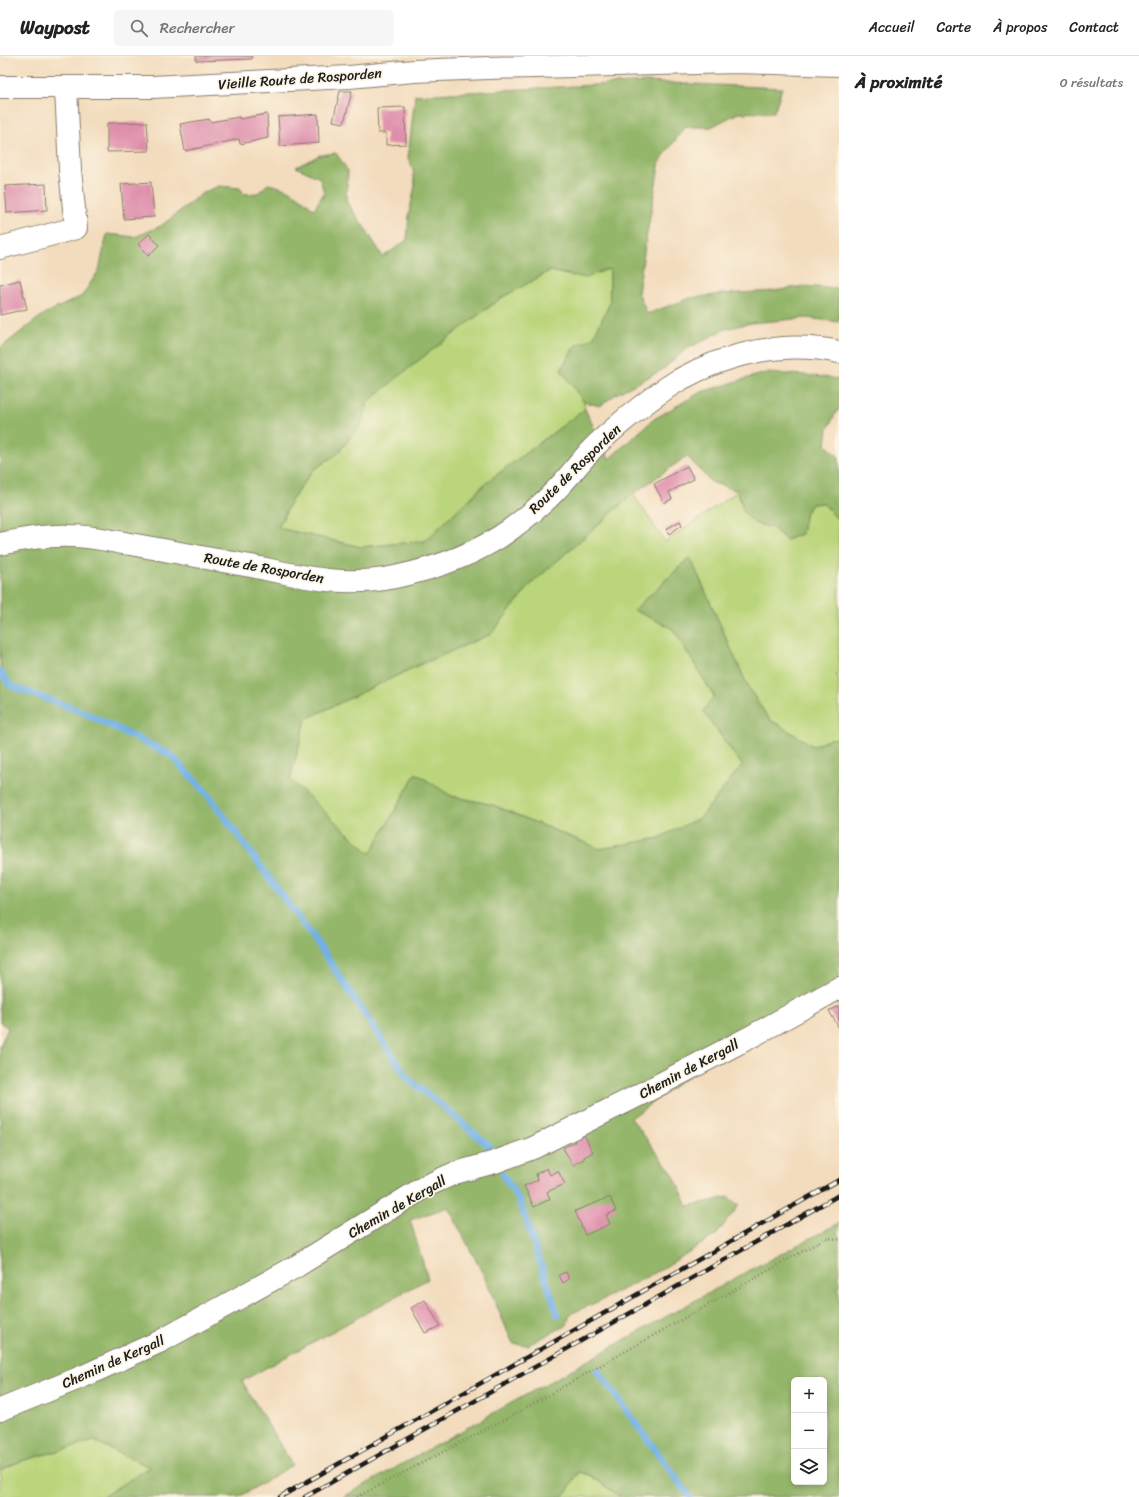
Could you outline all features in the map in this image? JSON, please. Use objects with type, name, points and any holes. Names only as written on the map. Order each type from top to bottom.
[{"type":"street","name":"Vieille Route de Rosporden","points":[[0,87],[152,87],[349,77],[414,71],[738,62],[839,65]]},
{"type":"street","points":[[0,248],[76,228],[70,170],[66,88]]},
{"type":"street","name":"Route de Rosporden","points":[[0,544],[72,536],[130,544],[311,579],[364,582],[394,578],[460,558],[484,546],[511,529],[556,491],[574,468],[602,440],[658,394],[698,370],[733,358],[774,348],[819,347],[839,352]]},
{"type":"street","name":"Chemin de Kergall","points":[[0,1410],[84,1376],[161,1341],[297,1266],[426,1186],[455,1173],[495,1162],[532,1148],[643,1093],[754,1035],[839,988]]},
{"type":"path","points":[[357,1497],[506,1419],[826,1238],[839,1238]]},
{"type":"green space","points":[[647,82],[782,88],[774,112],[738,113],[711,127],[685,127],[660,161],[638,292],[647,314],[690,298],[723,294],[774,291],[804,286],[839,289],[839,322],[806,318],[751,323],[725,329],[685,350],[662,370],[616,394],[600,406],[584,402],[561,370],[575,346],[593,338],[610,303],[610,269],[602,270],[587,278],[550,271],[501,298],[415,363],[368,402],[362,423],[337,454],[313,470],[291,501],[278,528],[361,547],[425,541],[487,482],[585,409],[609,459],[654,419],[701,392],[765,373],[805,375],[839,379],[839,411],[837,410],[828,429],[826,445],[839,457],[839,521],[823,503],[812,504],[806,512],[802,534],[786,540],[773,528],[754,523],[744,513],[738,491],[711,482],[687,456],[633,494],[532,583],[491,634],[419,665],[306,719],[290,779],[370,854],[416,773],[451,796],[493,805],[600,849],[659,838],[701,817],[742,765],[703,711],[714,696],[673,629],[634,610],[690,557],[748,687],[769,719],[813,746],[831,739],[839,738],[839,979],[767,1019],[631,1118],[673,1174],[688,1206],[728,1197],[739,1205],[717,1234],[662,1269],[606,1298],[570,1314],[567,1325],[528,1345],[513,1344],[484,1276],[448,1207],[410,1220],[428,1279],[242,1381],[292,1465],[239,1497],[102,1497],[150,1467],[94,1441],[21,1461],[0,1470],[0,1046],[8,1028],[0,1022],[0,348],[44,314],[82,296],[99,270],[107,234],[135,237],[161,226],[204,192],[219,186],[240,188],[244,194],[258,193],[268,184],[293,193],[303,199],[314,209],[324,193],[320,178],[296,167],[320,155],[336,153],[348,171],[346,201],[383,257],[407,240],[409,214],[415,185],[413,170],[408,158],[415,95]]},
{"type":"green space","points":[[610,269],[610,303],[593,338],[575,346],[561,369],[584,402],[585,409],[487,482],[425,541],[361,547],[278,528],[291,501],[313,470],[337,454],[362,423],[367,402],[415,363],[501,298],[550,271],[571,276],[598,273]]},
{"type":"green space","points":[[738,491],[744,513],[754,523],[773,528],[786,540],[801,534],[806,512],[812,504],[823,503],[839,521],[839,673],[836,674],[839,680],[839,738],[831,739],[813,746],[769,719],[748,687],[690,557],[635,609],[673,629],[714,696],[704,711],[742,765],[701,817],[659,838],[600,849],[493,805],[451,796],[416,774],[370,854],[290,780],[306,719],[419,665],[491,634],[532,583],[633,494],[665,542]]},
{"type":"green space","points":[[839,1223],[839,1497],[620,1497],[590,1475],[579,1472],[563,1497],[343,1497],[739,1276]]},
{"type":"green space","points":[[94,1441],[150,1467],[102,1497],[0,1497],[0,1470],[21,1461]]},
{"type":"green space","points":[[579,1472],[590,1475],[620,1497],[563,1497]]},
{"type":"building","points":[[196,56],[252,56],[252,59],[196,61]]},
{"type":"building","points":[[340,91],[352,91],[344,123],[333,121]]},
{"type":"building","points":[[405,107],[406,144],[386,145],[386,133],[378,133],[377,108]]},
{"type":"building","points":[[267,114],[268,138],[240,144],[239,139],[185,151],[180,124],[209,119],[210,122],[239,117],[240,119]]},
{"type":"building","points":[[318,114],[319,143],[280,146],[278,117]]},
{"type":"building","points":[[147,122],[149,151],[107,152],[107,123]]},
{"type":"building","points":[[151,182],[154,217],[124,219],[121,184]]},
{"type":"building","points":[[46,184],[47,210],[7,213],[5,186]]},
{"type":"building","points":[[149,234],[159,245],[148,256],[138,244]]},
{"type":"building","points":[[20,280],[27,309],[0,315],[0,285]]},
{"type":"building","points":[[687,466],[694,479],[669,492],[672,499],[664,503],[654,484]]},
{"type":"building","points":[[680,521],[682,525],[669,534],[666,529]]},
{"type":"building","points":[[839,1006],[839,1028],[829,1011]]},
{"type":"building","points":[[583,1133],[593,1152],[573,1165],[563,1148],[575,1142],[573,1138]]},
{"type":"building","points":[[547,1168],[550,1175],[558,1171],[565,1184],[547,1192],[550,1199],[534,1207],[524,1186],[538,1180],[536,1174]]},
{"type":"building","points":[[610,1197],[616,1211],[606,1215],[610,1224],[585,1235],[575,1211]]},
{"type":"building","points":[[566,1272],[569,1279],[563,1283],[559,1275]]},
{"type":"building","points":[[425,1300],[440,1326],[425,1333],[411,1308]]},
{"type":"waterway","points":[[0,672],[11,686],[83,712],[171,755],[209,796],[317,943],[409,1080],[445,1108],[489,1146]]},
{"type":"waterway","points":[[503,1175],[520,1202],[558,1315]]},
{"type":"waterway","points":[[597,1370],[690,1497]]},
{"type":"railway","points":[[280,1497],[839,1180]]},
{"type":"railway","points":[[305,1497],[839,1195]]}]
